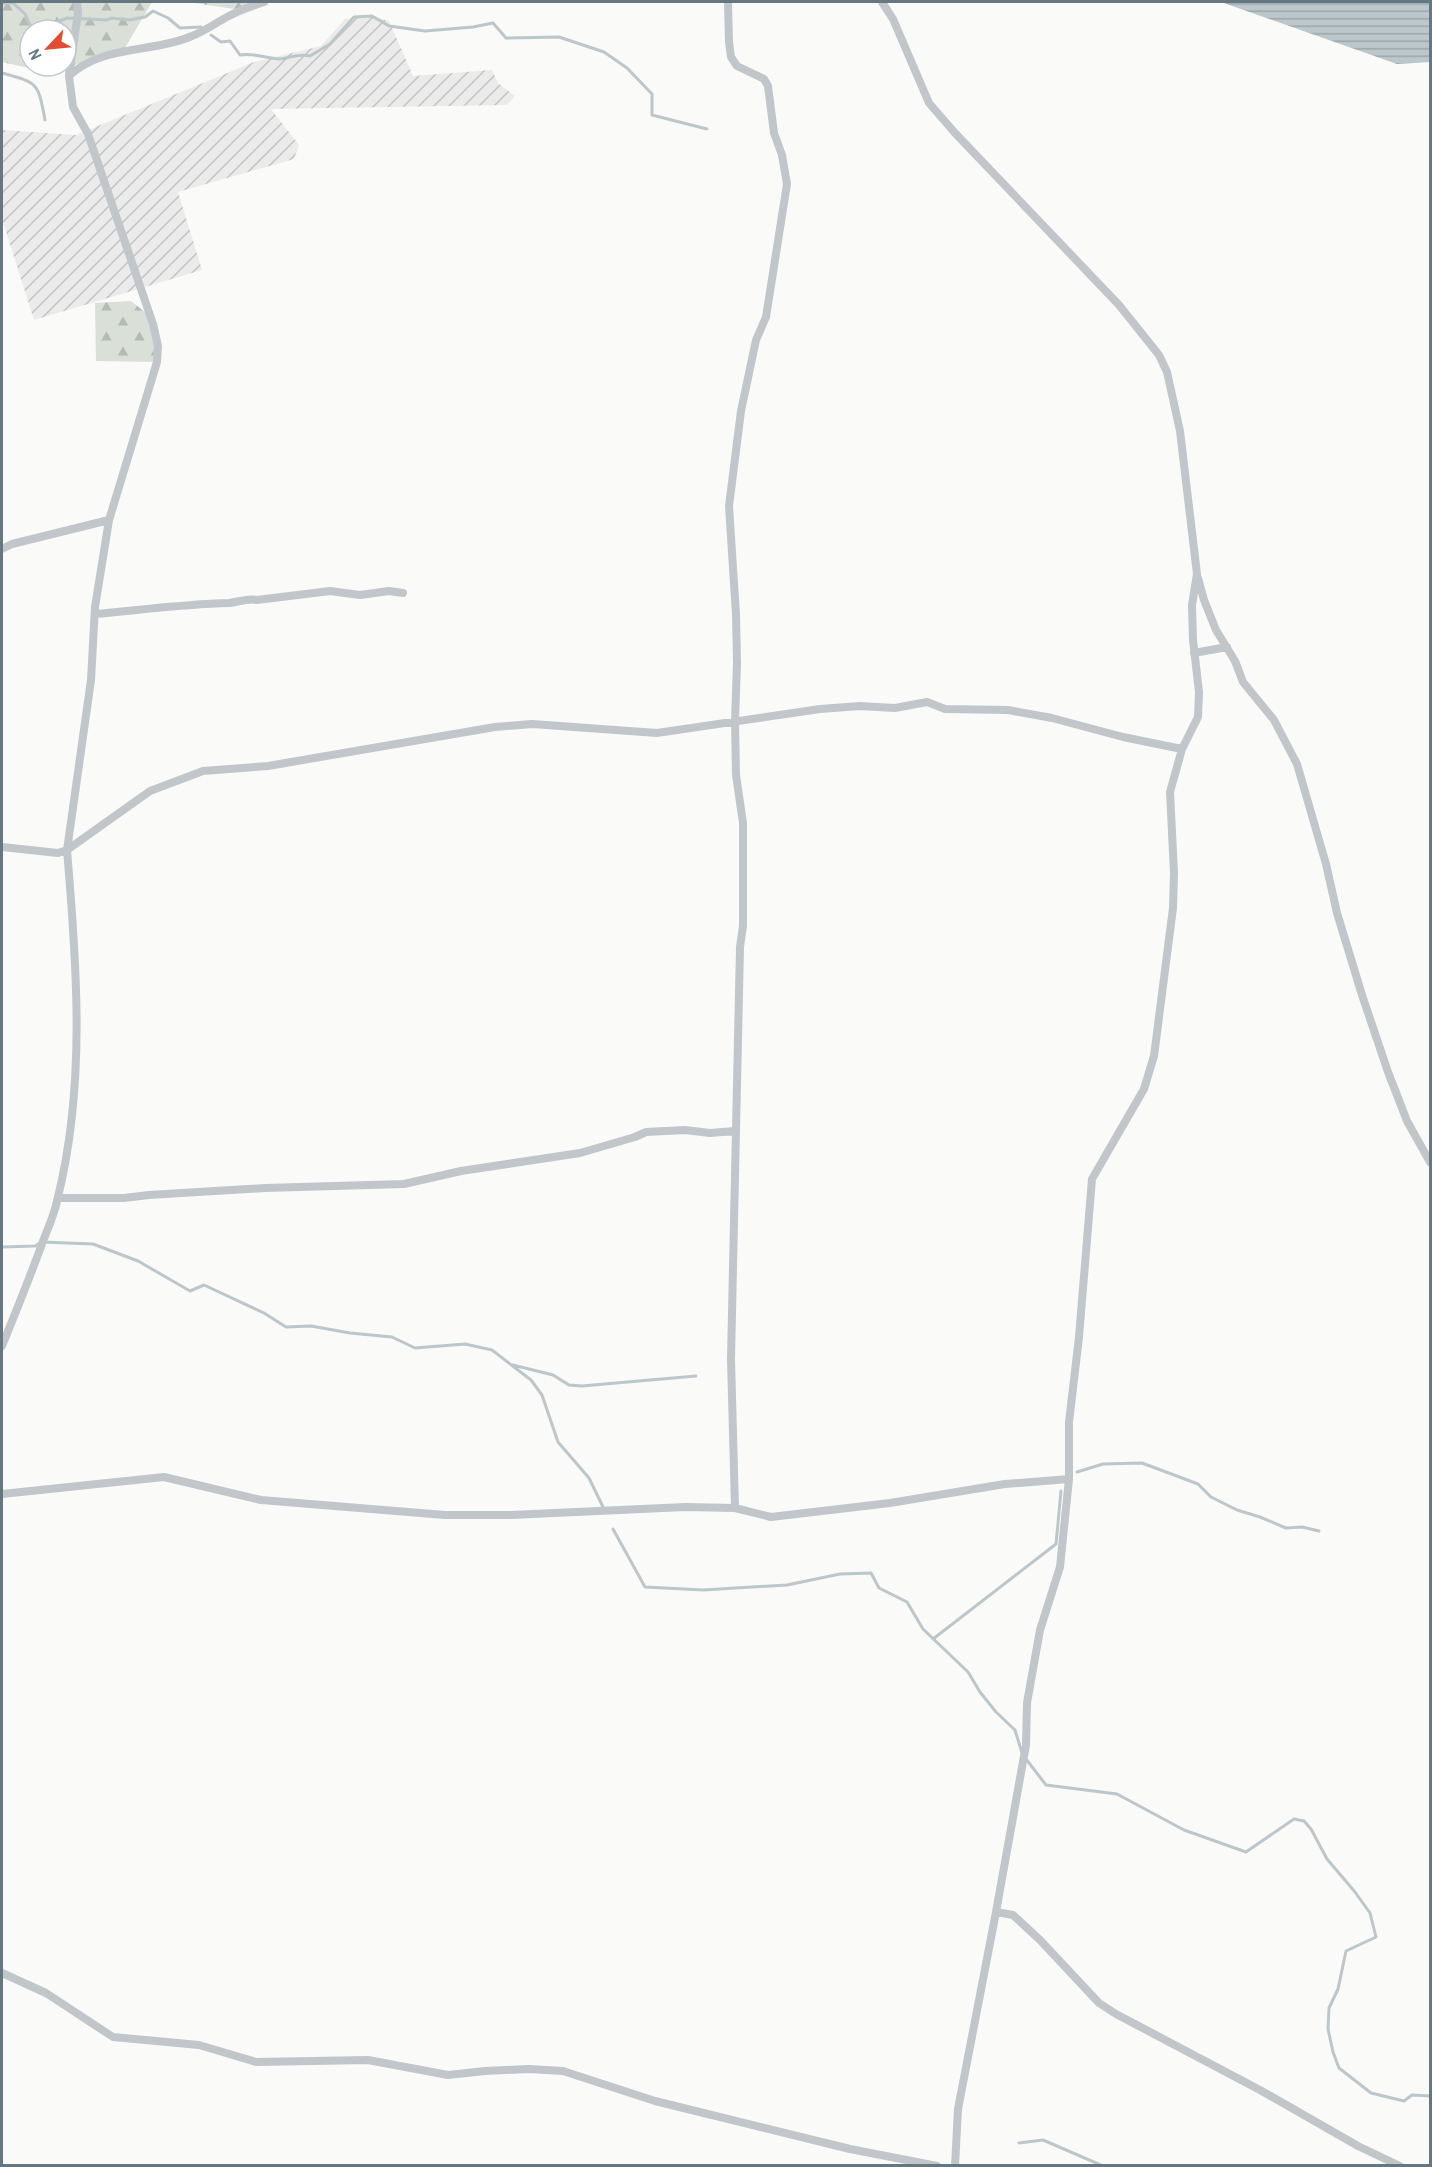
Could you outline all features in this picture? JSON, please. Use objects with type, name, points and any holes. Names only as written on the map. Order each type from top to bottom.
[{"type":"street","points":[[77,2],[77,18]]},
{"type":"street","points":[[78,68],[83,64],[122,52],[155,47],[191,37],[232,14],[264,2]]},
{"type":"street","points":[[728,2],[731,57],[737,66],[764,79],[768,86],[774,133],[782,155],[787,184],[766,317],[756,340],[743,402],[729,506],[736,614],[736,775],[743,823],[743,903],[735,1131],[734,1306],[731,1359],[735,1508]]},
{"type":"street","points":[[882,2],[893,19],[929,103],[1119,305],[1159,355],[1167,372],[1180,431],[1197,574],[1204,600],[1216,630],[1235,661],[1243,682],[1274,720],[1297,764],[1337,914],[1362,995],[1407,1121],[1431,1162]]},
{"type":"street","points":[[2,1346],[58,1198],[69,1138],[77,1058],[76,980],[67,850],[91,680],[95,614],[109,520],[157,362],[158,346],[153,324],[88,134],[73,107],[69,78]]},
{"type":"street","points":[[2,549],[12,544],[109,520]]},
{"type":"street","points":[[955,2166],[958,2109],[1026,1745],[1028,1703],[1040,1630],[1060,1567],[1069,1479],[1069,1422],[1079,1337],[1092,1179],[1144,1089],[1154,1056],[1173,908],[1174,873],[1170,792],[1182,748],[1198,717],[1199,692],[1194,653],[1192,605],[1197,574]]},
{"type":"street","points":[[95,614],[174,605],[234,603],[248,598],[256,600],[320,591],[360,595],[388,591],[403,593]]},
{"type":"street","points":[[1194,653],[1227,647]]},
{"type":"street","points":[[2,848],[58,853],[67,850],[150,791],[203,771],[268,766],[495,727],[532,724],[657,733],[820,709],[860,706],[895,708],[927,702],[945,709],[1008,710],[1052,718],[1123,737],[1182,748]]},
{"type":"street","points":[[58,1198],[124,1198],[265,1188],[404,1184],[461,1171],[580,1153],[646,1132],[735,1131]]},
{"type":"street","points":[[2,1494],[164,1477],[261,1500],[445,1515],[511,1515],[685,1507],[735,1508],[771,1517],[890,1503],[1005,1484],[1069,1479]]},
{"type":"street","points":[[996,1912],[1013,1915],[1040,1940],[1099,2003],[1116,2014],[1260,2090],[1358,2146],[1400,2166]]},
{"type":"street","points":[[2,1973],[46,1994],[113,2037],[198,2045],[256,2062],[368,2060],[448,2075],[529,2069],[563,2072],[655,2101],[850,2149],[937,2166]]},
{"type":"shaded area","points":[[1221,2],[1430,2],[1430,62],[1397,64]]},
{"type":"shaded area","points":[[372,16],[389,21],[413,76],[492,70],[498,83],[515,96],[507,105],[271,109],[299,145],[294,159],[178,192],[202,270],[34,320],[2,219],[2,130],[76,135],[254,62],[321,46],[345,19]]},
{"type":"green space","points":[[2,2],[152,2],[125,48],[78,64],[78,18],[18,18],[18,66],[2,62]]},
{"type":"green space","points":[[188,2],[271,2],[234,9]]},
{"type":"green space","points":[[131,301],[151,317],[157,362],[96,361],[95,303]]},
{"type":"waterway","points":[[2,3],[13,3],[25,14],[30,25],[43,28],[67,18],[129,20],[145,17],[153,11],[168,18],[180,28],[201,27]]},
{"type":"waterway","points":[[211,35],[221,42],[230,41],[240,55],[250,54],[280,59],[298,55],[310,56],[330,44],[354,17],[372,16],[389,26],[425,31],[493,23],[506,38],[559,37],[604,52],[627,68],[652,94],[652,115],[707,129]]},
{"type":"waterway","points":[[2,73],[23,79],[34,86],[38,91],[45,120]]},
{"type":"waterway","points":[[2,1247],[35,1246],[42,1242],[93,1244],[138,1261],[190,1291],[204,1285],[264,1313],[286,1327],[311,1326],[392,1337],[415,1348],[465,1344],[492,1350],[531,1380],[542,1395],[558,1442],[589,1478],[604,1509]]},
{"type":"waterway","points":[[513,1365],[553,1375],[569,1385],[582,1386],[696,1376]]},
{"type":"waterway","points":[[1077,1472],[1103,1464],[1142,1463],[1198,1484],[1211,1497],[1237,1510],[1286,1528],[1302,1527],[1319,1531]]},
{"type":"waterway","points":[[933,1639],[1056,1544],[1061,1491]]},
{"type":"waterway","points":[[613,1529],[645,1587],[703,1590],[787,1585],[840,1574],[871,1573],[879,1588],[907,1602],[923,1629],[968,1672],[996,1712],[1015,1730],[1022,1753]]},
{"type":"waterway","points":[[1026,1759],[1046,1785],[1117,1794],[1184,1830],[1246,1852],[1294,1819],[1304,1821],[1311,1829],[1327,1859],[1370,1913],[1376,1937],[1346,1951],[1338,1989],[1329,2008],[1328,2029],[1339,2068],[1371,2093],[1404,2101],[1412,2095],[1430,2096]]},
{"type":"waterway","points":[[1019,2143],[1043,2140],[1103,2166]]}]
